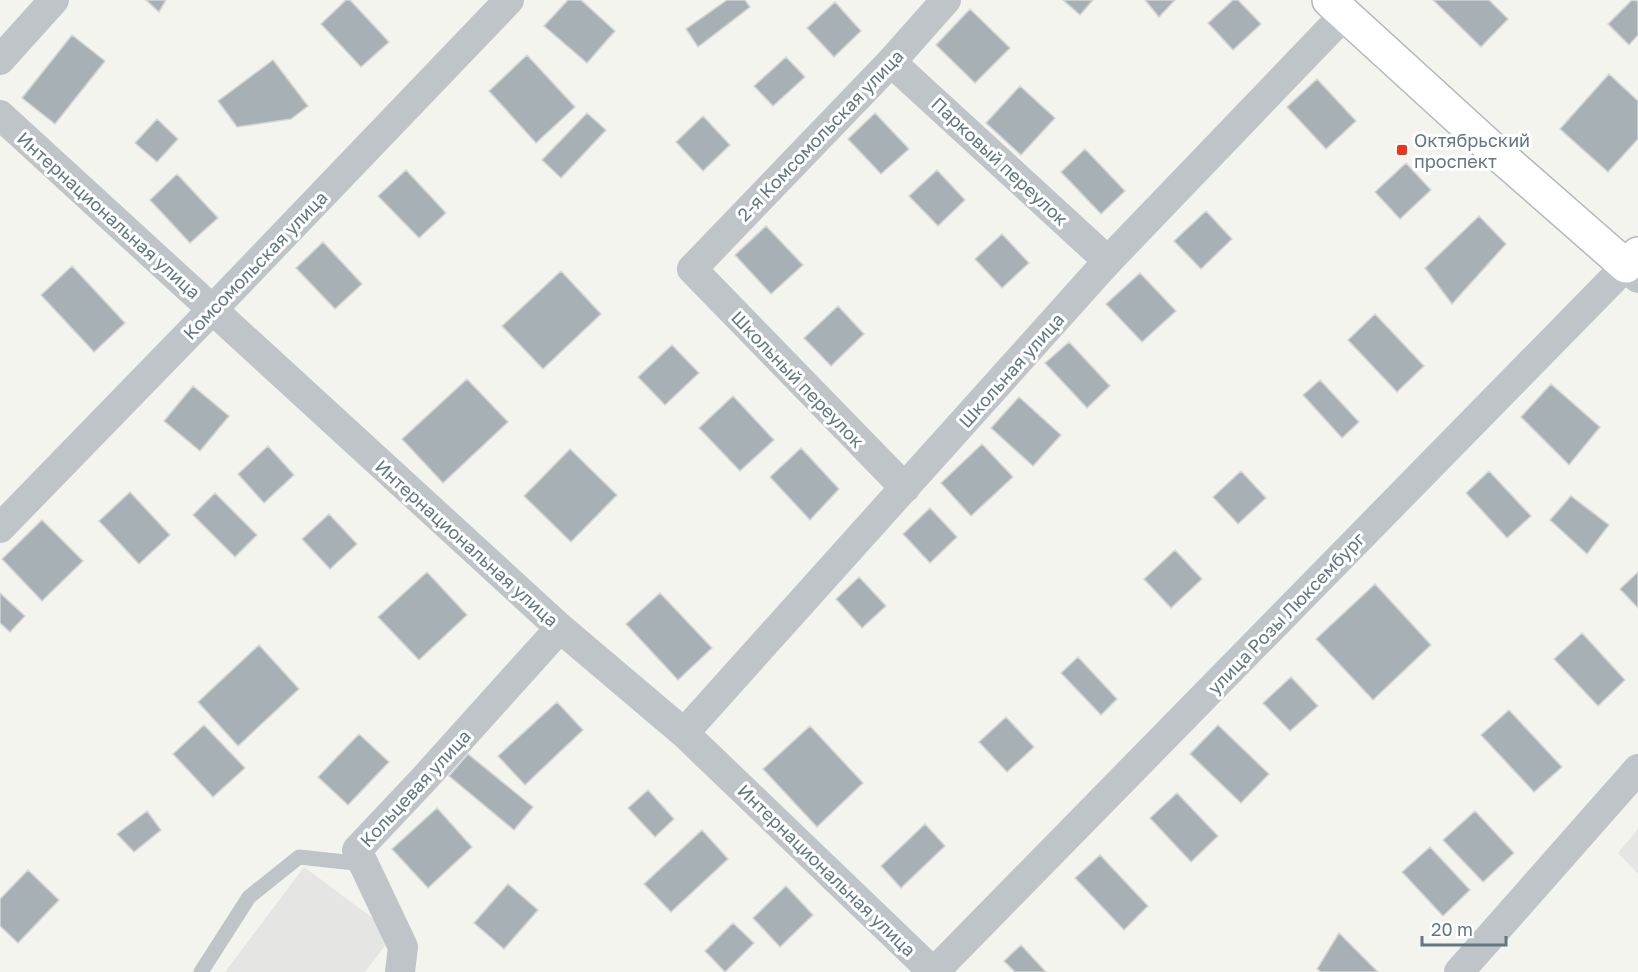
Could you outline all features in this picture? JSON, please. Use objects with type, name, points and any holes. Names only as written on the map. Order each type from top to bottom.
[{"type":"street","points":[[0,60],[54,0]]},
{"type":"street","name":"Комсомольская улица","points":[[0,528],[509,0]]},
{"type":"street","name":"2-я Комсомольская улица","points":[[692,269],[891,62],[946,0]]},
{"type":"street","points":[[1337,7],[1489,146],[1634,266]]},
{"type":"street","name":"Школьная улица","points":[[684,733],[1337,7]]},
{"type":"street","name":"Парковый переулок","points":[[891,62],[1108,261]]},
{"type":"street","name":"Интернациональная улица","points":[[0,115],[560,628],[684,733],[934,972]]},
{"type":"street","name":"улица Розы Люксембург","points":[[934,972],[1634,266]]},
{"type":"street","name":"Школьный переулок","points":[[692,269],[905,488]]},
{"type":"street","name":"Кольцевая улица","points":[[400,972],[403,947],[357,850],[560,628]]},
{"type":"street","points":[[1459,972],[1638,769]]},
{"type":"lane","points":[[201,972],[249,897],[299,857],[364,864]]},
{"type":"shaded area","points":[[1638,829],[1638,874],[1618,853]]},
{"type":"shaded area","points":[[304,867],[394,934],[365,972],[225,972]]},
{"type":"building","points":[[146,0],[166,0],[159,12]]},
{"type":"building","points":[[346,0],[350,0],[389,42],[361,67],[321,24]]},
{"type":"building","points":[[568,0],[581,0],[615,31],[587,63],[544,26]]},
{"type":"building","points":[[727,0],[745,0],[750,7],[698,47],[686,29]]},
{"type":"building","points":[[1063,0],[1093,0],[1080,15]]},
{"type":"building","points":[[1145,0],[1175,0],[1159,17]]},
{"type":"building","points":[[1233,0],[1238,0],[1261,24],[1233,50],[1208,23]]},
{"type":"building","points":[[1433,0],[1489,0],[1508,19],[1481,47]]},
{"type":"building","points":[[1632,0],[1638,1],[1638,35],[1629,45],[1608,24]]},
{"type":"building","points":[[835,2],[861,31],[834,57],[807,28]]},
{"type":"building","points":[[970,9],[1010,48],[975,83],[936,45]]},
{"type":"building","points":[[72,35],[105,61],[55,124],[22,98]]},
{"type":"building","points":[[527,55],[575,107],[536,143],[489,91]]},
{"type":"building","points":[[786,57],[805,77],[773,106],[754,86]]},
{"type":"building","points":[[273,60],[308,106],[291,119],[237,127],[218,101]]},
{"type":"building","points":[[1609,74],[1638,101],[1638,139],[1608,172],[1560,129]]},
{"type":"building","points":[[1317,79],[1356,121],[1326,149],[1287,107]]},
{"type":"building","points":[[1020,86],[1055,118],[1021,155],[986,123]]},
{"type":"building","points":[[587,113],[606,130],[561,178],[542,160]]},
{"type":"building","points":[[875,113],[909,149],[881,174],[848,139]]},
{"type":"building","points":[[703,116],[730,145],[703,171],[676,142]]},
{"type":"building","points":[[157,119],[178,139],[157,162],[135,143]]},
{"type":"building","points":[[1085,149],[1125,191],[1101,214],[1061,172]]},
{"type":"building","points":[[1406,163],[1431,190],[1400,219],[1375,192]]},
{"type":"building","points":[[406,170],[446,213],[419,238],[378,196]]},
{"type":"building","points":[[937,170],[965,200],[938,226],[909,196]]},
{"type":"building","points":[[177,174],[218,218],[190,243],[150,200]]},
{"type":"building","points":[[1206,211],[1232,239],[1201,269],[1174,241]]},
{"type":"building","points":[[1479,216],[1506,244],[1452,304],[1425,268]]},
{"type":"building","points":[[766,226],[803,265],[771,294],[735,255]]},
{"type":"building","points":[[1002,234],[1029,263],[1002,288],[975,259]]},
{"type":"building","points":[[323,242],[362,284],[335,309],[296,268]]},
{"type":"building","points":[[72,266],[125,323],[94,352],[41,295]]},
{"type":"building","points":[[561,271],[601,314],[543,369],[502,326]]},
{"type":"building","points":[[1140,273],[1176,311],[1142,342],[1106,304]]},
{"type":"building","points":[[838,306],[864,334],[831,366],[804,338]]},
{"type":"building","points":[[1375,314],[1424,366],[1397,392],[1348,340]]},
{"type":"building","points":[[1069,342],[1110,386],[1087,408],[1045,363]]},
{"type":"building","points":[[672,345],[699,373],[665,405],[638,377]]},
{"type":"building","points":[[467,379],[508,422],[443,483],[402,439]]},
{"type":"building","points":[[1320,380],[1359,422],[1342,438],[1303,395]]},
{"type":"building","points":[[1551,384],[1600,427],[1569,465],[1521,417]]},
{"type":"building","points":[[193,386],[229,416],[200,451],[164,421]]},
{"type":"building","points":[[733,396],[774,440],[740,471],[699,428]]},
{"type":"building","points":[[1019,397],[1061,435],[1033,466],[991,428]]},
{"type":"building","points":[[982,444],[1013,477],[971,516],[941,483]]},
{"type":"building","points":[[268,446],[294,475],[264,503],[238,474]]},
{"type":"building","points":[[801,448],[839,489],[810,520],[770,477]]},
{"type":"building","points":[[570,449],[617,495],[571,542],[524,496]]},
{"type":"building","points":[[1241,471],[1266,498],[1238,524],[1213,497]]},
{"type":"building","points":[[1489,471],[1531,516],[1507,538],[1466,493]]},
{"type":"building","points":[[130,492],[170,535],[139,564],[99,521]]},
{"type":"building","points":[[215,493],[257,535],[235,557],[193,515]]},
{"type":"building","points":[[1571,496],[1609,525],[1587,554],[1550,520]]},
{"type":"building","points":[[930,508],[957,537],[930,563],[903,534]]},
{"type":"building","points":[[329,514],[357,544],[330,569],[302,539]]},
{"type":"building","points":[[42,520],[83,561],[42,601],[2,559]]},
{"type":"building","points":[[1175,550],[1202,579],[1171,608],[1144,579]]},
{"type":"building","points":[[427,572],[467,615],[419,660],[378,617]]},
{"type":"building","points":[[1638,572],[1638,608],[1620,589]]},
{"type":"building","points":[[859,577],[886,606],[862,628],[836,599]]},
{"type":"building","points":[[1375,584],[1431,645],[1373,700],[1316,639]]},
{"type":"building","points":[[0,593],[25,616],[10,632],[0,623]]},
{"type":"building","points":[[660,593],[712,648],[678,680],[626,624]]},
{"type":"building","points":[[1582,633],[1625,680],[1598,706],[1554,659]]},
{"type":"building","points":[[259,645],[299,689],[238,746],[198,702]]},
{"type":"building","points":[[1078,657],[1117,699],[1101,715],[1061,673]]},
{"type":"building","points":[[1291,677],[1318,706],[1290,731],[1263,703]]},
{"type":"building","points":[[557,702],[583,730],[525,785],[498,756]]},
{"type":"building","points":[[1509,710],[1562,767],[1534,792],[1481,735]]},
{"type":"building","points":[[1006,717],[1034,747],[1007,772],[979,742]]},
{"type":"building","points":[[204,725],[245,768],[213,797],[173,754]]},
{"type":"building","points":[[1218,725],[1269,774],[1241,803],[1190,754]]},
{"type":"building","points":[[810,726],[863,783],[817,827],[763,769]]},
{"type":"building","points":[[359,734],[389,762],[348,805],[318,777]]},
{"type":"building","points":[[468,754],[533,807],[514,830],[449,776]]},
{"type":"building","points":[[648,790],[674,819],[655,837],[628,808]]},
{"type":"building","points":[[1177,793],[1218,836],[1191,862],[1150,818]]},
{"type":"building","points":[[437,808],[472,847],[428,888],[392,849]]},
{"type":"building","points":[[147,811],[161,830],[134,852],[117,834]]},
{"type":"building","points":[[1475,811],[1514,853],[1483,882],[1443,840]]},
{"type":"building","points":[[925,824],[945,846],[901,888],[881,866]]},
{"type":"building","points":[[702,830],[728,859],[671,912],[644,884]]},
{"type":"building","points":[[1430,847],[1470,890],[1443,916],[1402,872]]},
{"type":"building","points":[[1100,855],[1148,906],[1124,930],[1075,878]]},
{"type":"building","points":[[28,870],[59,900],[18,943],[0,926],[0,899]]},
{"type":"building","points":[[508,884],[538,910],[504,949],[474,923]]},
{"type":"building","points":[[786,886],[813,915],[780,947],[753,918]]},
{"type":"building","points":[[733,923],[754,943],[725,972],[705,951]]},
{"type":"building","points":[[1339,933],[1378,972],[1321,972],[1317,969]]},
{"type":"building","points":[[1021,945],[1046,972],[1015,972],[1004,961]]},
{"type":"place","name":"Октябрьский проспект","points":[[1402,150]]}]
